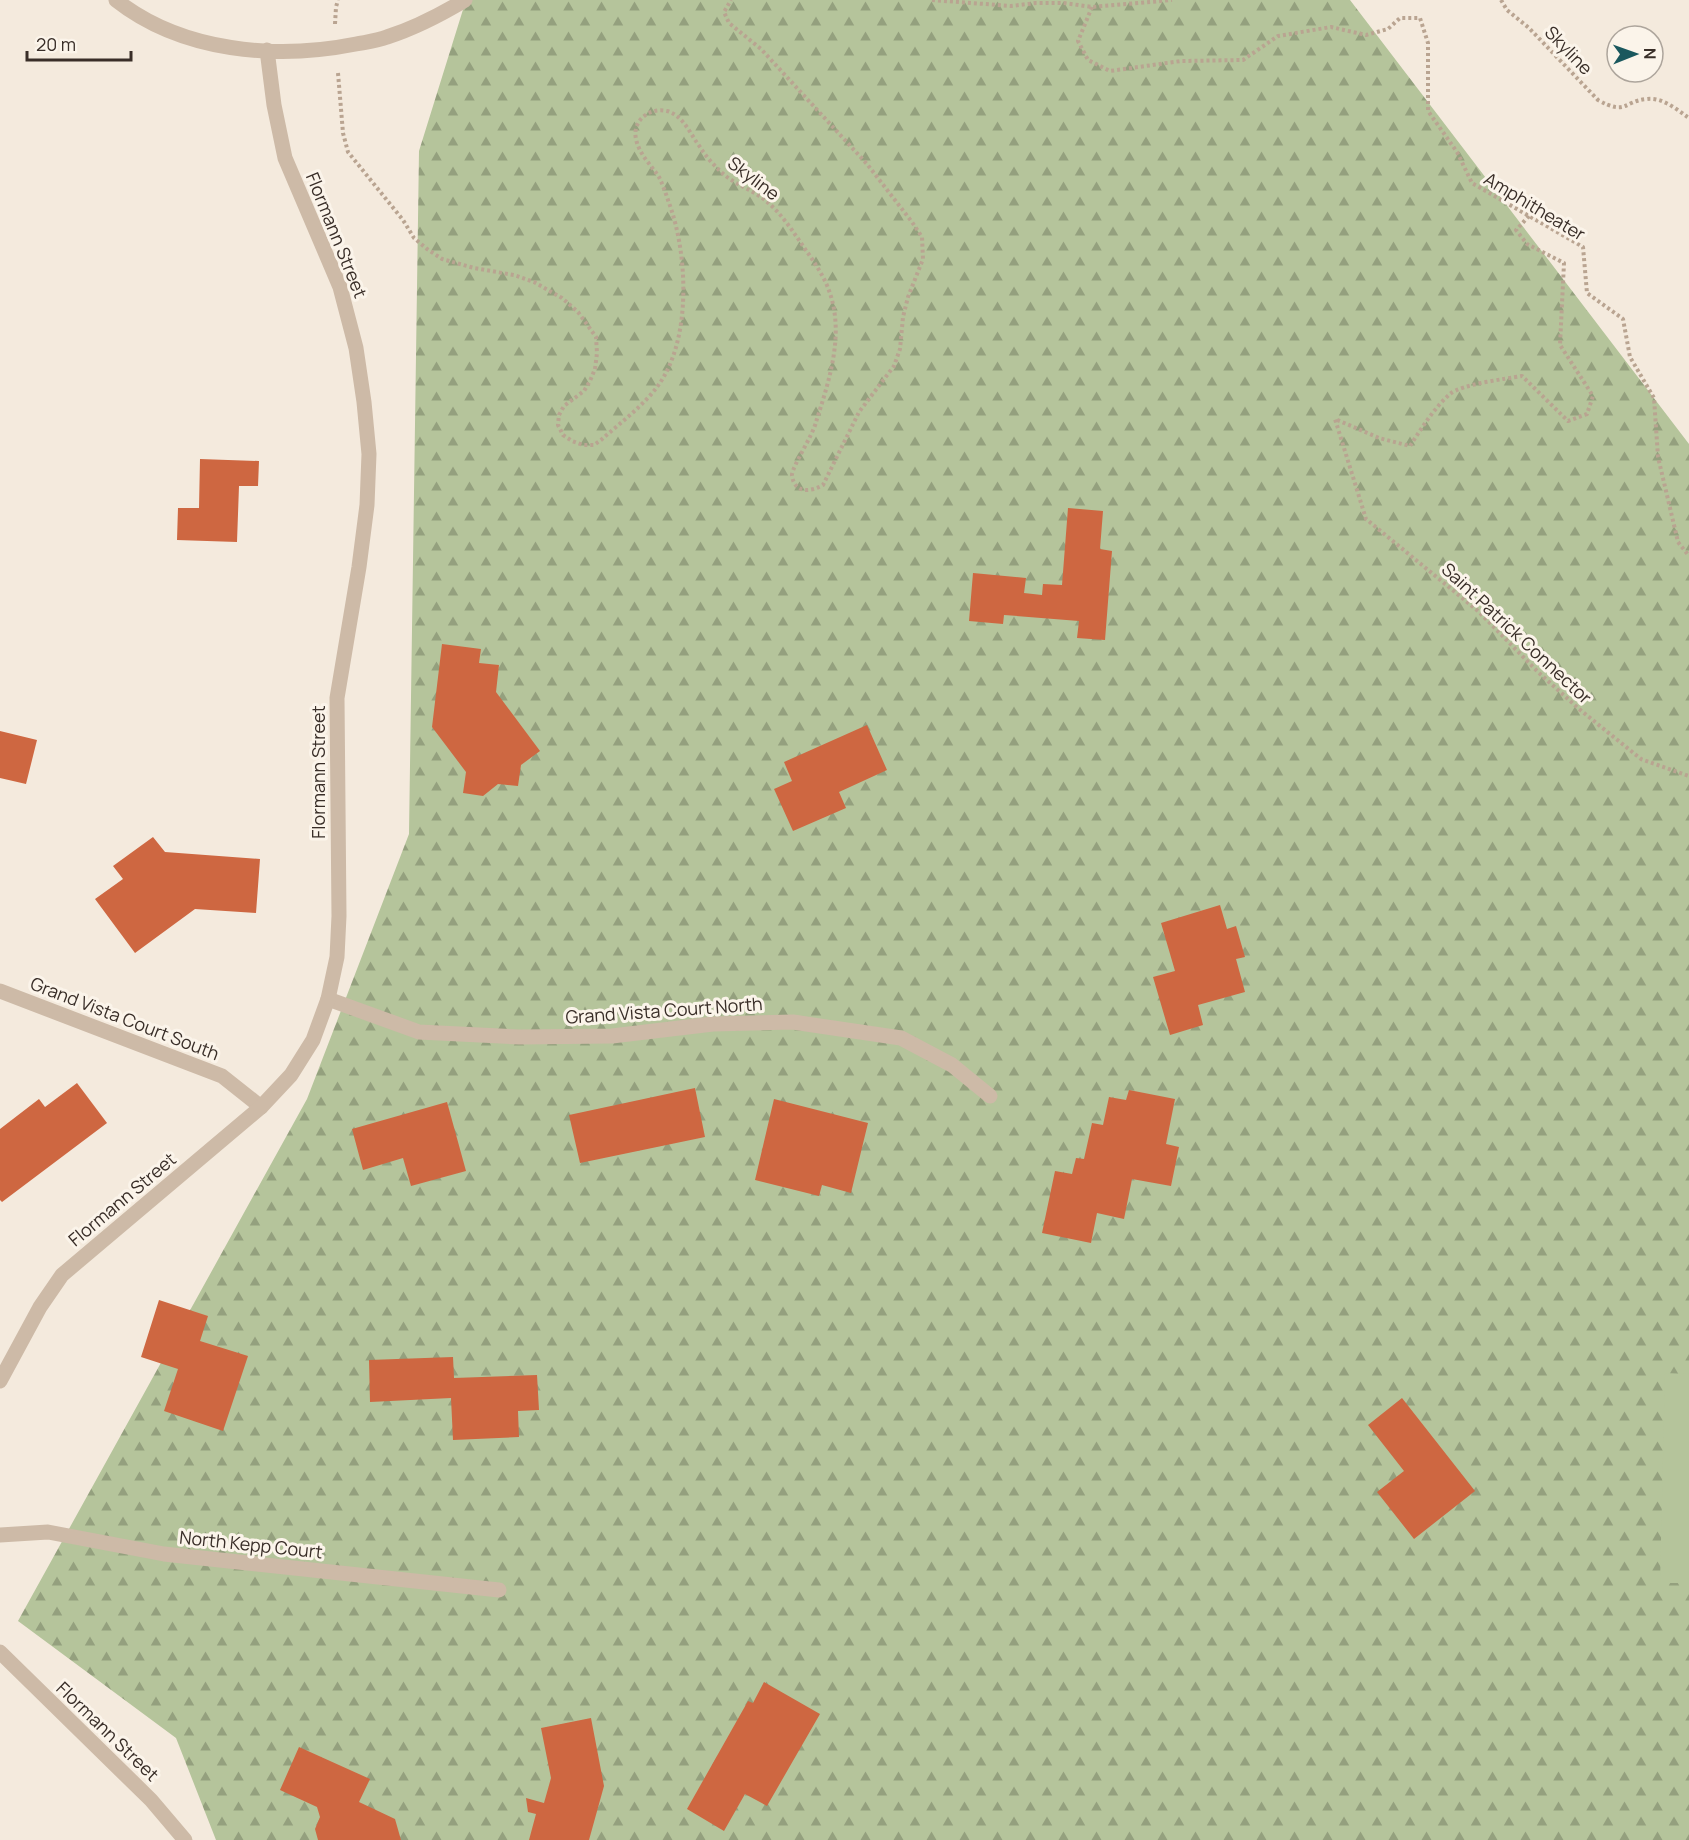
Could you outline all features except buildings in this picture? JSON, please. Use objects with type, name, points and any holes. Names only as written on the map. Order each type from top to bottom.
[{"type":"street","points":[[116,0],[134,14],[164,30],[213,45],[303,51],[335,48],[385,38],[427,22],[465,0]]},
{"type":"street","name":"Flormann Street","points":[[0,1381],[40,1307],[62,1275],[261,1107],[291,1075],[313,1040],[328,999],[337,957],[339,916],[337,698],[359,567],[367,505],[369,454],[356,348],[340,287],[285,158],[274,105],[267,50]]},
{"type":"street","name":"Grand Vista Court South","points":[[0,991],[222,1076],[261,1107]]},
{"type":"street","name":"Grand Vista Court North","points":[[328,999],[419,1032],[519,1037],[612,1036],[713,1024],[793,1023],[901,1038],[952,1065],[990,1096]]},
{"type":"street","name":"North Kepp Court","points":[[0,1535],[48,1532],[164,1554],[499,1590]]},
{"type":"street","name":"Flormann Street","points":[[0,1652],[151,1800],[185,1840]]},
{"type":"path","name":"Skyline","points":[[338,0],[335,48],[348,152],[403,220],[414,238],[427,249],[442,259],[474,268],[514,275],[534,282],[562,298],[578,312],[596,337],[595,369],[584,391],[564,406],[559,415],[558,425],[563,435],[583,445],[594,445],[601,440],[658,386],[669,366],[680,319],[684,290],[683,265],[668,200],[660,179],[640,151],[635,136],[637,122],[645,114],[656,111],[667,111],[681,119],[713,164],[728,178],[766,201],[784,220],[823,276],[834,312],[836,333],[830,378],[813,434],[795,465],[792,475],[797,486],[804,491],[814,490],[823,485],[859,412],[894,366],[900,349],[903,317],[923,259],[922,237],[867,164],[761,49],[729,23],[724,12],[731,0]]},
{"type":"path","points":[[932,0],[1011,6],[1064,3],[1092,7],[1172,0]]},
{"type":"path","name":"Skyline","points":[[1502,0],[1507,10],[1529,28],[1598,100],[1610,106],[1623,108],[1646,99],[1660,100],[1689,118]]},
{"type":"path","name":"Amphitheater","points":[[1092,7],[1078,41],[1088,60],[1110,71],[1181,60],[1243,60],[1278,36],[1331,27],[1366,35],[1388,29],[1400,18],[1420,18],[1428,43],[1428,111],[1457,152],[1472,183],[1583,248],[1587,293],[1623,319],[1629,357],[1654,398],[1658,457],[1678,542],[1689,556]]},
{"type":"path","name":"Saint Patrick Connector","points":[[1528,216],[1516,230],[1527,244],[1564,263],[1560,345],[1593,396],[1587,414],[1568,421],[1522,376],[1482,383],[1451,393],[1410,446],[1379,438],[1335,419],[1366,519],[1478,611],[1555,687],[1641,759],[1689,776]]},
{"type":"green space","points":[[466,0],[1350,0],[1689,444],[1689,1840],[216,1840],[176,1738],[18,1621],[307,1099],[409,834],[419,151]]},
{"type":"green space","points":[[1665,1373],[1689,1374],[1689,1583],[1660,1583]]}]
